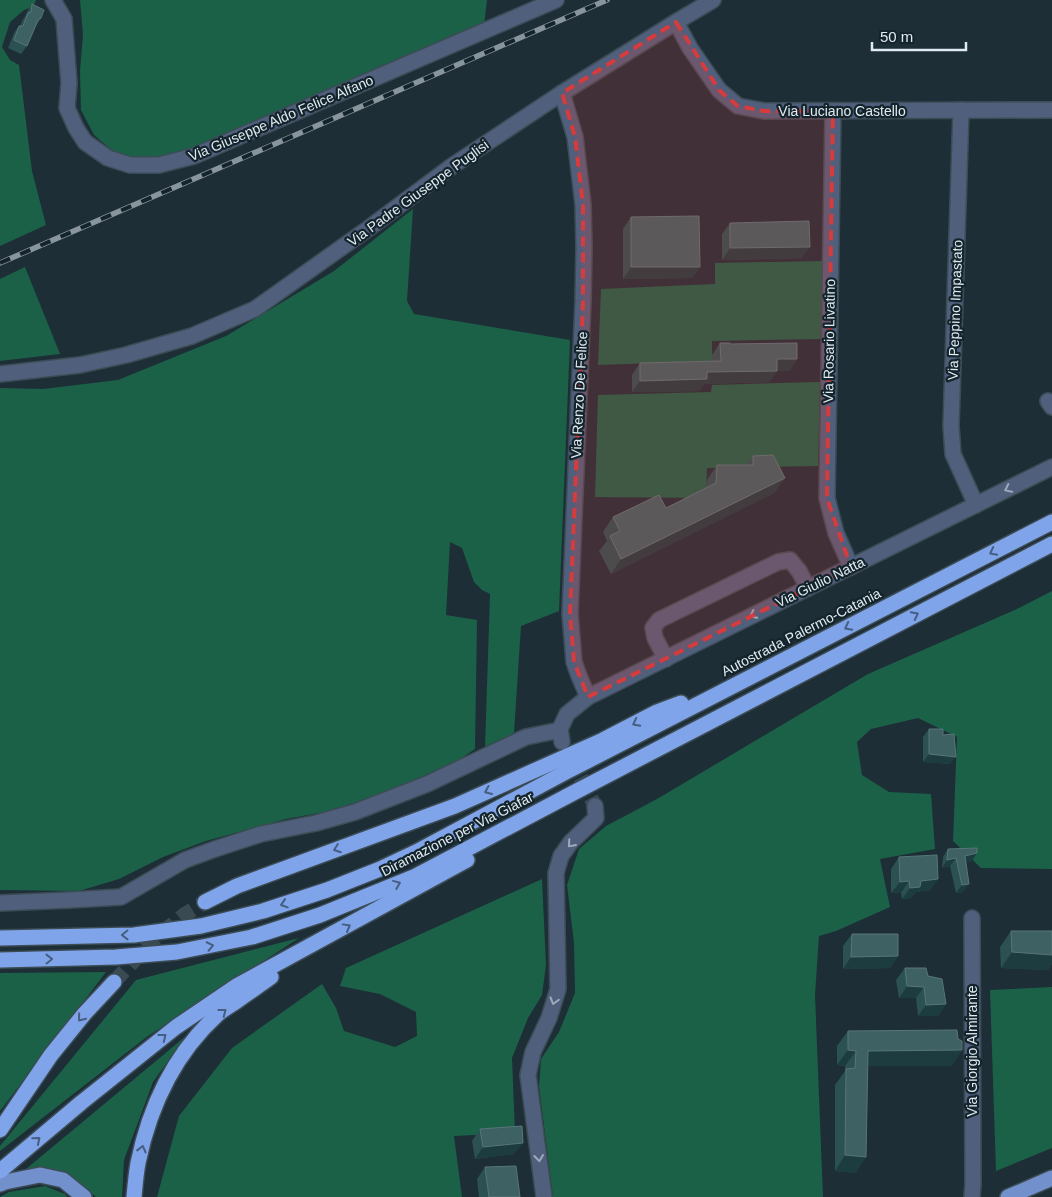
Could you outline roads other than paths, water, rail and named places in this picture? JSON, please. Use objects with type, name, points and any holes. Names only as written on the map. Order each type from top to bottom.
[{"type":"highway","name":"Autostrada Palermo-Catania","points":[[566,772],[1052,522]]},
{"type":"highway","points":[[0,1171],[82,1102],[176,1028],[238,985],[872,637],[1052,544]]},
{"type":"highway","name":"Diramazione per Via Giafar","points":[[0,960],[116,957],[177,952],[252,937],[320,915],[416,876],[872,637]]},
{"type":"highway","points":[[205,902],[237,886],[455,806],[603,740],[656,712],[746,679]]},
{"type":"highway","name":"Diramazione per Via Giafar","points":[[0,938],[134,935],[201,926],[263,911],[327,890],[380,869],[416,852],[566,772]]},
{"type":"highway","points":[[134,1197],[138,1165],[154,1106],[181,1056],[219,1014],[326,938]]},
{"type":"highway","points":[[0,1130],[51,1055],[85,1013],[114,982]]},
{"type":"main road","points":[[0,1184],[40,1175],[63,1180],[84,1197]]},
{"type":"main road","points":[[1008,1197],[1052,1178]]},
{"type":"street","name":"Via Giuseppe Aldo Felice Alfano","points":[[53,0],[64,19],[69,83],[68,108],[76,128],[85,142],[108,158],[130,165],[159,165],[194,156],[556,0]]},
{"type":"street","name":"Via Padre Giuseppe Puglisi","points":[[0,374],[80,365],[126,355],[192,336],[255,309],[452,166],[562,93],[713,0]]},
{"type":"street","name":"Via Luciano Castello","points":[[676,22],[690,48],[719,90],[738,106],[764,111],[1052,110]]},
{"type":"street","name":"Via Renzo De Felice","points":[[562,93],[574,137],[583,205],[583,301],[570,614],[574,662],[588,697]]},
{"type":"street","name":"Via Peppino Impastato","points":[[961,110],[951,426],[953,454],[976,505]]},
{"type":"street","name":"Via Rosario Livatino","points":[[833,111],[827,498],[836,533],[851,567]]},
{"type":"street","name":"Via Giulio Natta","points":[[0,903],[121,897],[184,860],[214,849],[261,834],[316,823],[355,812],[427,784],[526,737],[561,736],[567,714],[588,697],[1052,468]]},
{"type":"street","points":[[666,658],[656,638],[654,628],[659,620],[778,562],[790,560],[799,571],[808,588]]},
{"type":"street","points":[[544,1197],[528,1075],[533,1052],[550,1018],[558,989],[556,873],[561,856],[571,842],[596,818],[595,806]]},
{"type":"street","name":"Via Giorgio Almirante","points":[[972,918],[973,1193]]},
{"type":"tunnel","points":[[570,757],[595,806]]},
{"type":"tunnel","points":[[114,982],[152,941],[184,915],[205,902]]},
{"type":"railway","points":[[0,263],[607,0]]}]
